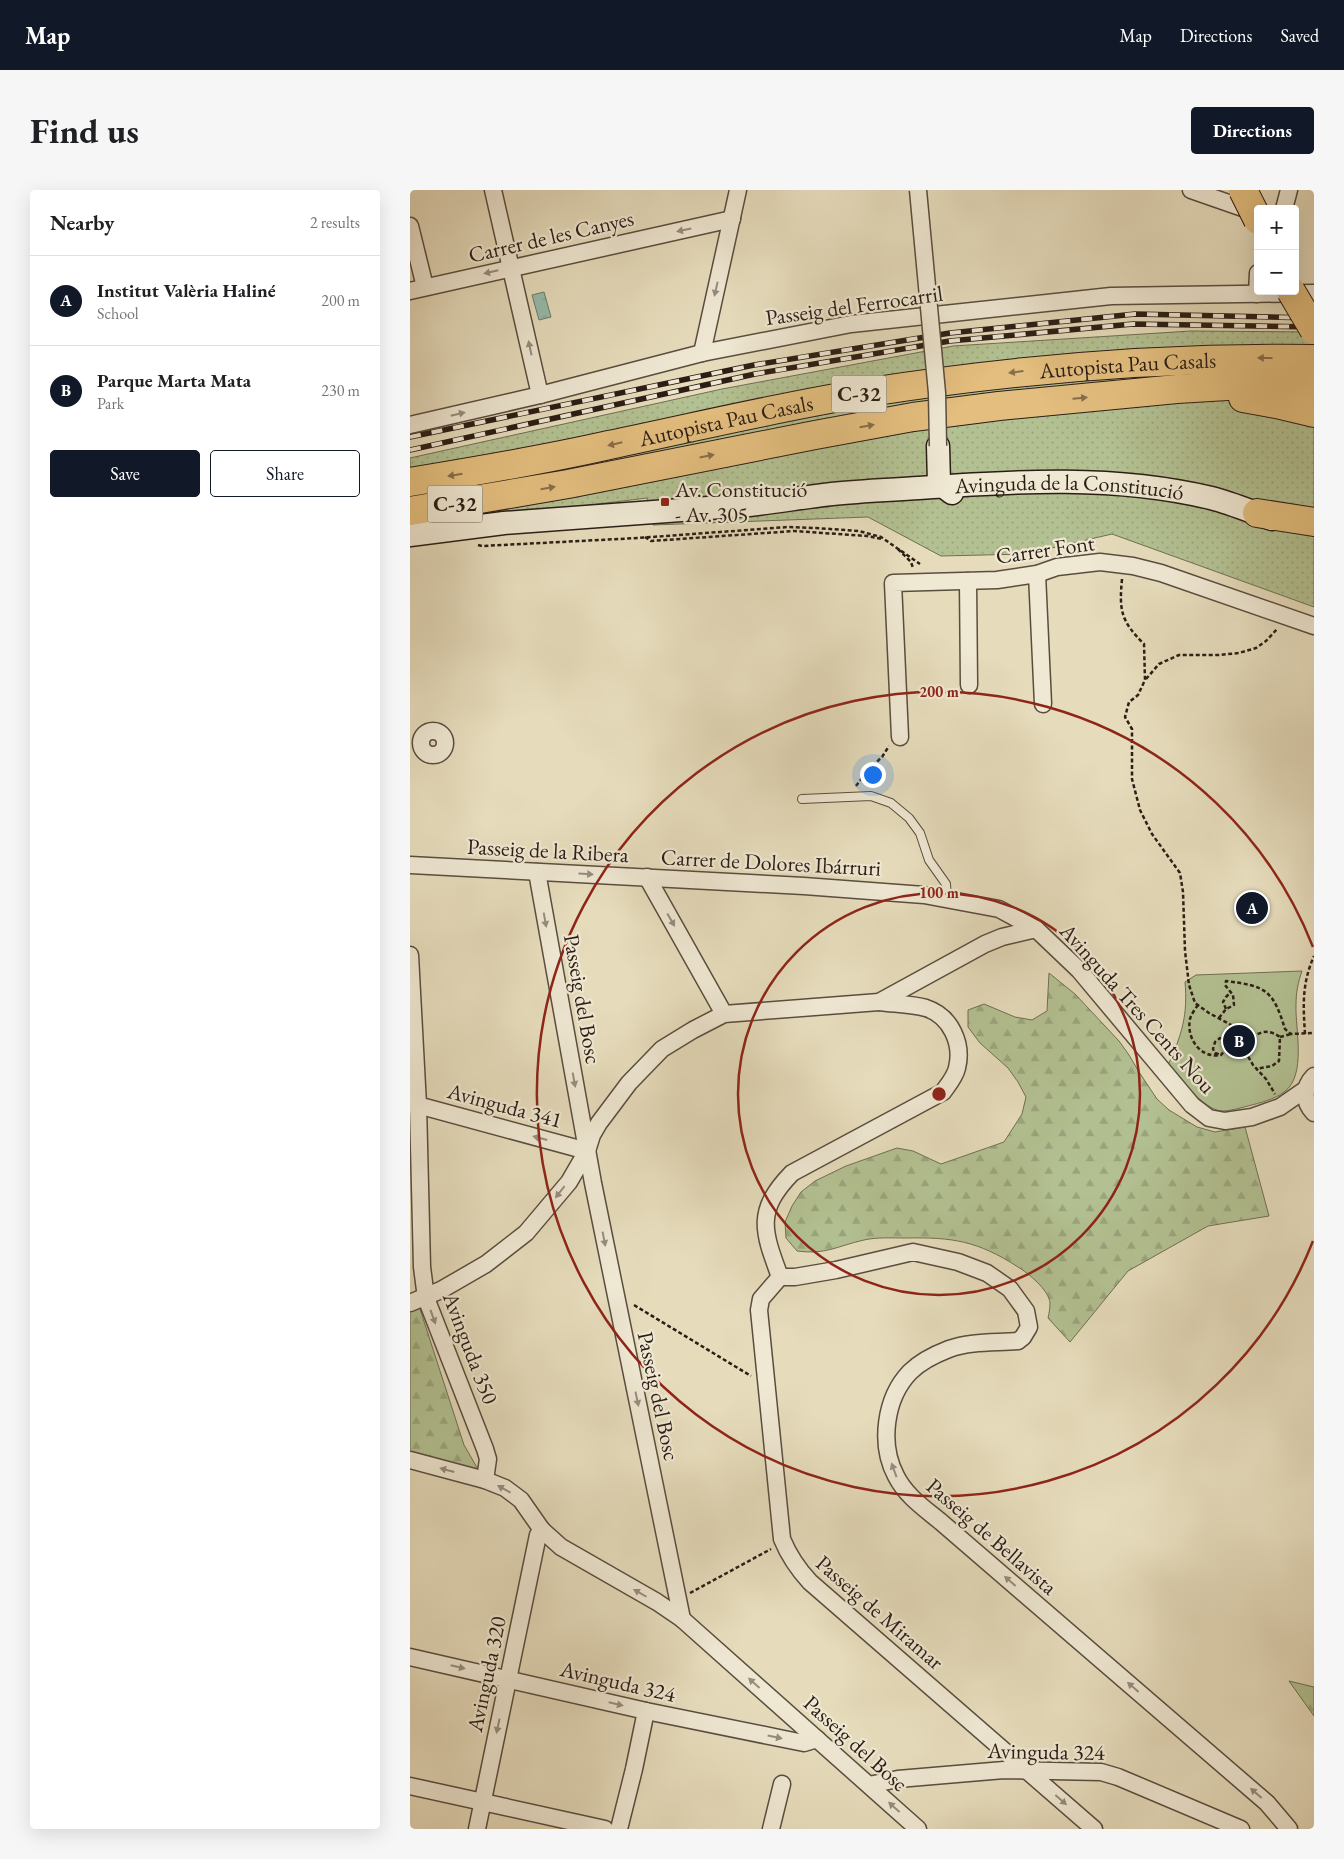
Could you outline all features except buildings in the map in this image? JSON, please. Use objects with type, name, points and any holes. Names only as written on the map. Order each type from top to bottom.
[{"type":"highway","points":[[1243,190],[1254,212]]},
{"type":"highway","points":[[1294,295],[1314,330]]},
{"type":"highway","name":"Autopista Pau Casals","points":[[410,482],[555,456],[868,392],[1034,370],[1118,363],[1255,358],[1314,359]]},
{"type":"highway","name":"Autopista Pau Casals","points":[[410,511],[568,484],[913,417],[999,406],[1177,389],[1244,385],[1314,385]]},
{"type":"highway","points":[[1177,389],[1257,400],[1314,413]]},
{"type":"highway","points":[[1257,513],[1314,522]]},
{"type":"street","points":[[493,190],[540,395]]},
{"type":"street","points":[[702,353],[738,190]]},
{"type":"street","points":[[918,190],[937,393],[939,483],[943,486]]},
{"type":"street","points":[[1191,190],[1254,212]]},
{"type":"street","points":[[1285,205],[1290,190]]},
{"type":"street","name":"Carrer de les Canyes","points":[[418,289],[732,219]]},
{"type":"street","points":[[410,226],[418,289]]},
{"type":"street","name":"Passeig del Ferrocarril","points":[[1299,293],[1314,293]]},
{"type":"street","name":"Passeig del Ferrocarril","points":[[410,425],[540,395],[702,353],[851,324],[1102,297],[1254,294]]},
{"type":"street","points":[[938,446],[950,463],[962,472],[980,475],[1035,477],[1065,489]]},
{"type":"street","points":[[832,494],[850,488],[912,476],[926,465],[938,446]]},
{"type":"street","name":"Avinguda de la Constitució","points":[[410,535],[504,524],[789,501],[832,494],[943,486],[1065,489]]},
{"type":"street","name":"Avinguda de la Constitució","points":[[789,501],[830,506],[1065,489],[1142,486],[1211,498],[1314,533]]},
{"type":"street","name":"Carrer Font","points":[[900,737],[893,583],[997,580],[1037,574],[1057,567],[1100,562],[1161,573],[1314,626]]},
{"type":"street","points":[[1037,574],[1043,704]]},
{"type":"street","points":[[968,581],[969,685]]},
{"type":"street","name":"Passeig de la Ribera","points":[[410,865],[647,878],[724,1014]]},
{"type":"street","name":"Passeig del Bosc","points":[[537,872],[587,1151],[682,1619],[918,1829]]},
{"type":"street","name":"Carrer de Dolores Ibárruri","points":[[647,878],[822,887],[947,898],[999,909],[1036,929]]},
{"type":"street","name":"Avinguda Tres Cents Nou","points":[[410,1303],[418,1295],[486,1264],[526,1234],[569,1182],[587,1151],[592,1135],[604,1116],[629,1083],[662,1049],[724,1014],[880,1002],[985,944],[1002,937],[1036,929],[1079,970],[1192,1105],[1209,1118],[1225,1121],[1252,1117],[1282,1106],[1310,1083]]},
{"type":"street","name":"Avinguda 350","points":[[410,955],[414,1104],[422,1267],[418,1295],[485,1449],[488,1459],[485,1480]]},
{"type":"street","points":[[780,1277],[767,1234],[766,1216],[772,1197],[779,1186],[792,1173],[943,1092],[957,1070],[957,1041],[949,1024],[940,1014],[927,1008],[880,1002]]},
{"type":"street","points":[[1310,1083],[1307,1103],[1314,1113]]},
{"type":"street","name":"Avinguda 341","points":[[414,1104],[587,1151]]},
{"type":"street","points":[[1282,1106],[1298,1107],[1314,1113]]},
{"type":"street","name":"Passeig de Bellavista","points":[[780,1277],[820,1273],[913,1252],[958,1262],[987,1273],[1010,1289],[1026,1311],[1029,1327],[1023,1337],[1018,1341],[972,1344],[951,1348],[929,1358],[910,1372],[894,1394],[886,1426],[888,1453],[896,1476],[911,1499],[941,1522],[1267,1803],[1289,1829]]},
{"type":"street","name":"Passeig de Miramar","points":[[780,1277],[761,1299],[759,1310],[784,1542],[796,1568],[1094,1829]]},
{"type":"street","points":[[410,1460],[485,1480],[505,1488],[521,1500],[542,1530],[561,1547],[657,1602],[682,1619]]},
{"type":"street","name":"Avinguda 320","points":[[477,1829],[538,1535],[542,1530]]},
{"type":"street","name":"Avinguda 324","points":[[410,1657],[646,1711],[804,1743],[817,1739]]},
{"type":"street","points":[[619,1829],[646,1711]]},
{"type":"street","name":"Avinguda 324","points":[[869,1785],[898,1779],[1004,1770],[1101,1772],[1118,1777],[1241,1829]]},
{"type":"street","points":[[771,1829],[782,1784]]},
{"type":"street","points":[[410,1786],[605,1829]]},
{"type":"lane","points":[[802,799],[871,796],[891,803],[910,818],[920,833],[929,860],[946,884],[947,898]]},
{"type":"path","points":[[482,546],[788,527],[859,531],[881,537],[920,564]]},
{"type":"path","points":[[645,537],[651,541],[794,531],[882,539],[896,547],[910,562],[918,583]]},
{"type":"path","points":[[1123,565],[1121,612],[1129,630],[1144,644],[1145,680]]},
{"type":"path","points":[[1282,1106],[1256,1069],[1244,1048],[1241,1037],[1233,1026],[1195,1003],[1189,985],[1185,951],[1183,892],[1180,873],[1152,834],[1140,810],[1132,779],[1132,729],[1125,717],[1129,702],[1138,695],[1145,680],[1159,664],[1179,655],[1218,655],[1239,653],[1256,648],[1266,641],[1286,616]]},
{"type":"path","points":[[852,788],[859,784],[868,770],[882,757],[891,740],[900,737]]},
{"type":"path","points":[[1304,1034],[1303,998],[1307,975],[1314,956]]},
{"type":"path","points":[[1219,1018],[1226,1009],[1234,1005],[1233,994],[1225,984],[1226,980],[1259,986],[1270,996],[1280,1012],[1284,1029],[1291,1034]]},
{"type":"path","points":[[1226,1009],[1223,1002],[1231,992]]},
{"type":"path","points":[[1198,1005],[1190,1020],[1191,1037],[1197,1047],[1207,1056],[1214,1057],[1221,1055],[1226,1050],[1225,1044],[1220,1038],[1214,1042],[1213,1050],[1221,1055]]},
{"type":"path","points":[[1244,1048],[1252,1037],[1263,1032],[1274,1033],[1280,1037],[1291,1034],[1314,1033]]},
{"type":"path","points":[[1256,1069],[1272,1066],[1278,1061],[1280,1037]]},
{"type":"path","points":[[615,1294],[767,1386]]},
{"type":"path","points":[[678,1600],[784,1542]]},
{"type":"green space","points":[[1191,331],[1314,332],[1314,607],[1112,534],[1026,554],[941,556],[868,517],[653,525],[647,498],[410,527],[410,458],[722,389],[953,346]]},
{"type":"green space","points":[[1302,971],[1297,988],[1296,1001],[1298,1064],[1291,1085],[1276,1097],[1239,1108],[1222,1111],[1207,1105],[1168,1065],[1183,1024],[1186,1004],[1185,982],[1196,975]]},
{"type":"green space","points":[[1049,973],[1075,994],[1119,1041],[1157,1099],[1169,1110],[1197,1127],[1215,1132],[1245,1127],[1269,1216],[1208,1226],[1128,1271],[1070,1342],[1048,1318],[1049,1298],[1037,1282],[1004,1258],[977,1246],[937,1238],[874,1238],[824,1251],[797,1251],[786,1238],[785,1222],[801,1192],[815,1181],[846,1166],[897,1148],[913,1151],[941,1164],[1004,1142],[1022,1114],[1026,1097],[1008,1068],[980,1043],[968,1027],[968,1010],[984,1004],[1015,1017],[1032,1020],[1047,1011]]},
{"type":"green space","points":[[410,1304],[419,1306],[464,1445],[479,1471],[410,1453]]},
{"type":"green space","points":[[1289,1681],[1314,1687],[1314,1716]]},
{"type":"water","points":[[544,292],[551,317],[539,320],[532,295]]},
{"type":"railway","points":[[410,437],[754,365],[950,333],[1135,314],[1314,318]]},
{"type":"railway","points":[[410,450],[755,374],[950,341],[1133,324],[1314,327]]},
{"type":"place","name":"Av. Constitució - Av. 305","points":[[665,502]]},
{"type":"place","name":"Institut Valèria Haliné","points":[[1252,908]]},
{"type":"place","name":"Parque Marta Mata","points":[[1239,1041]]}]
